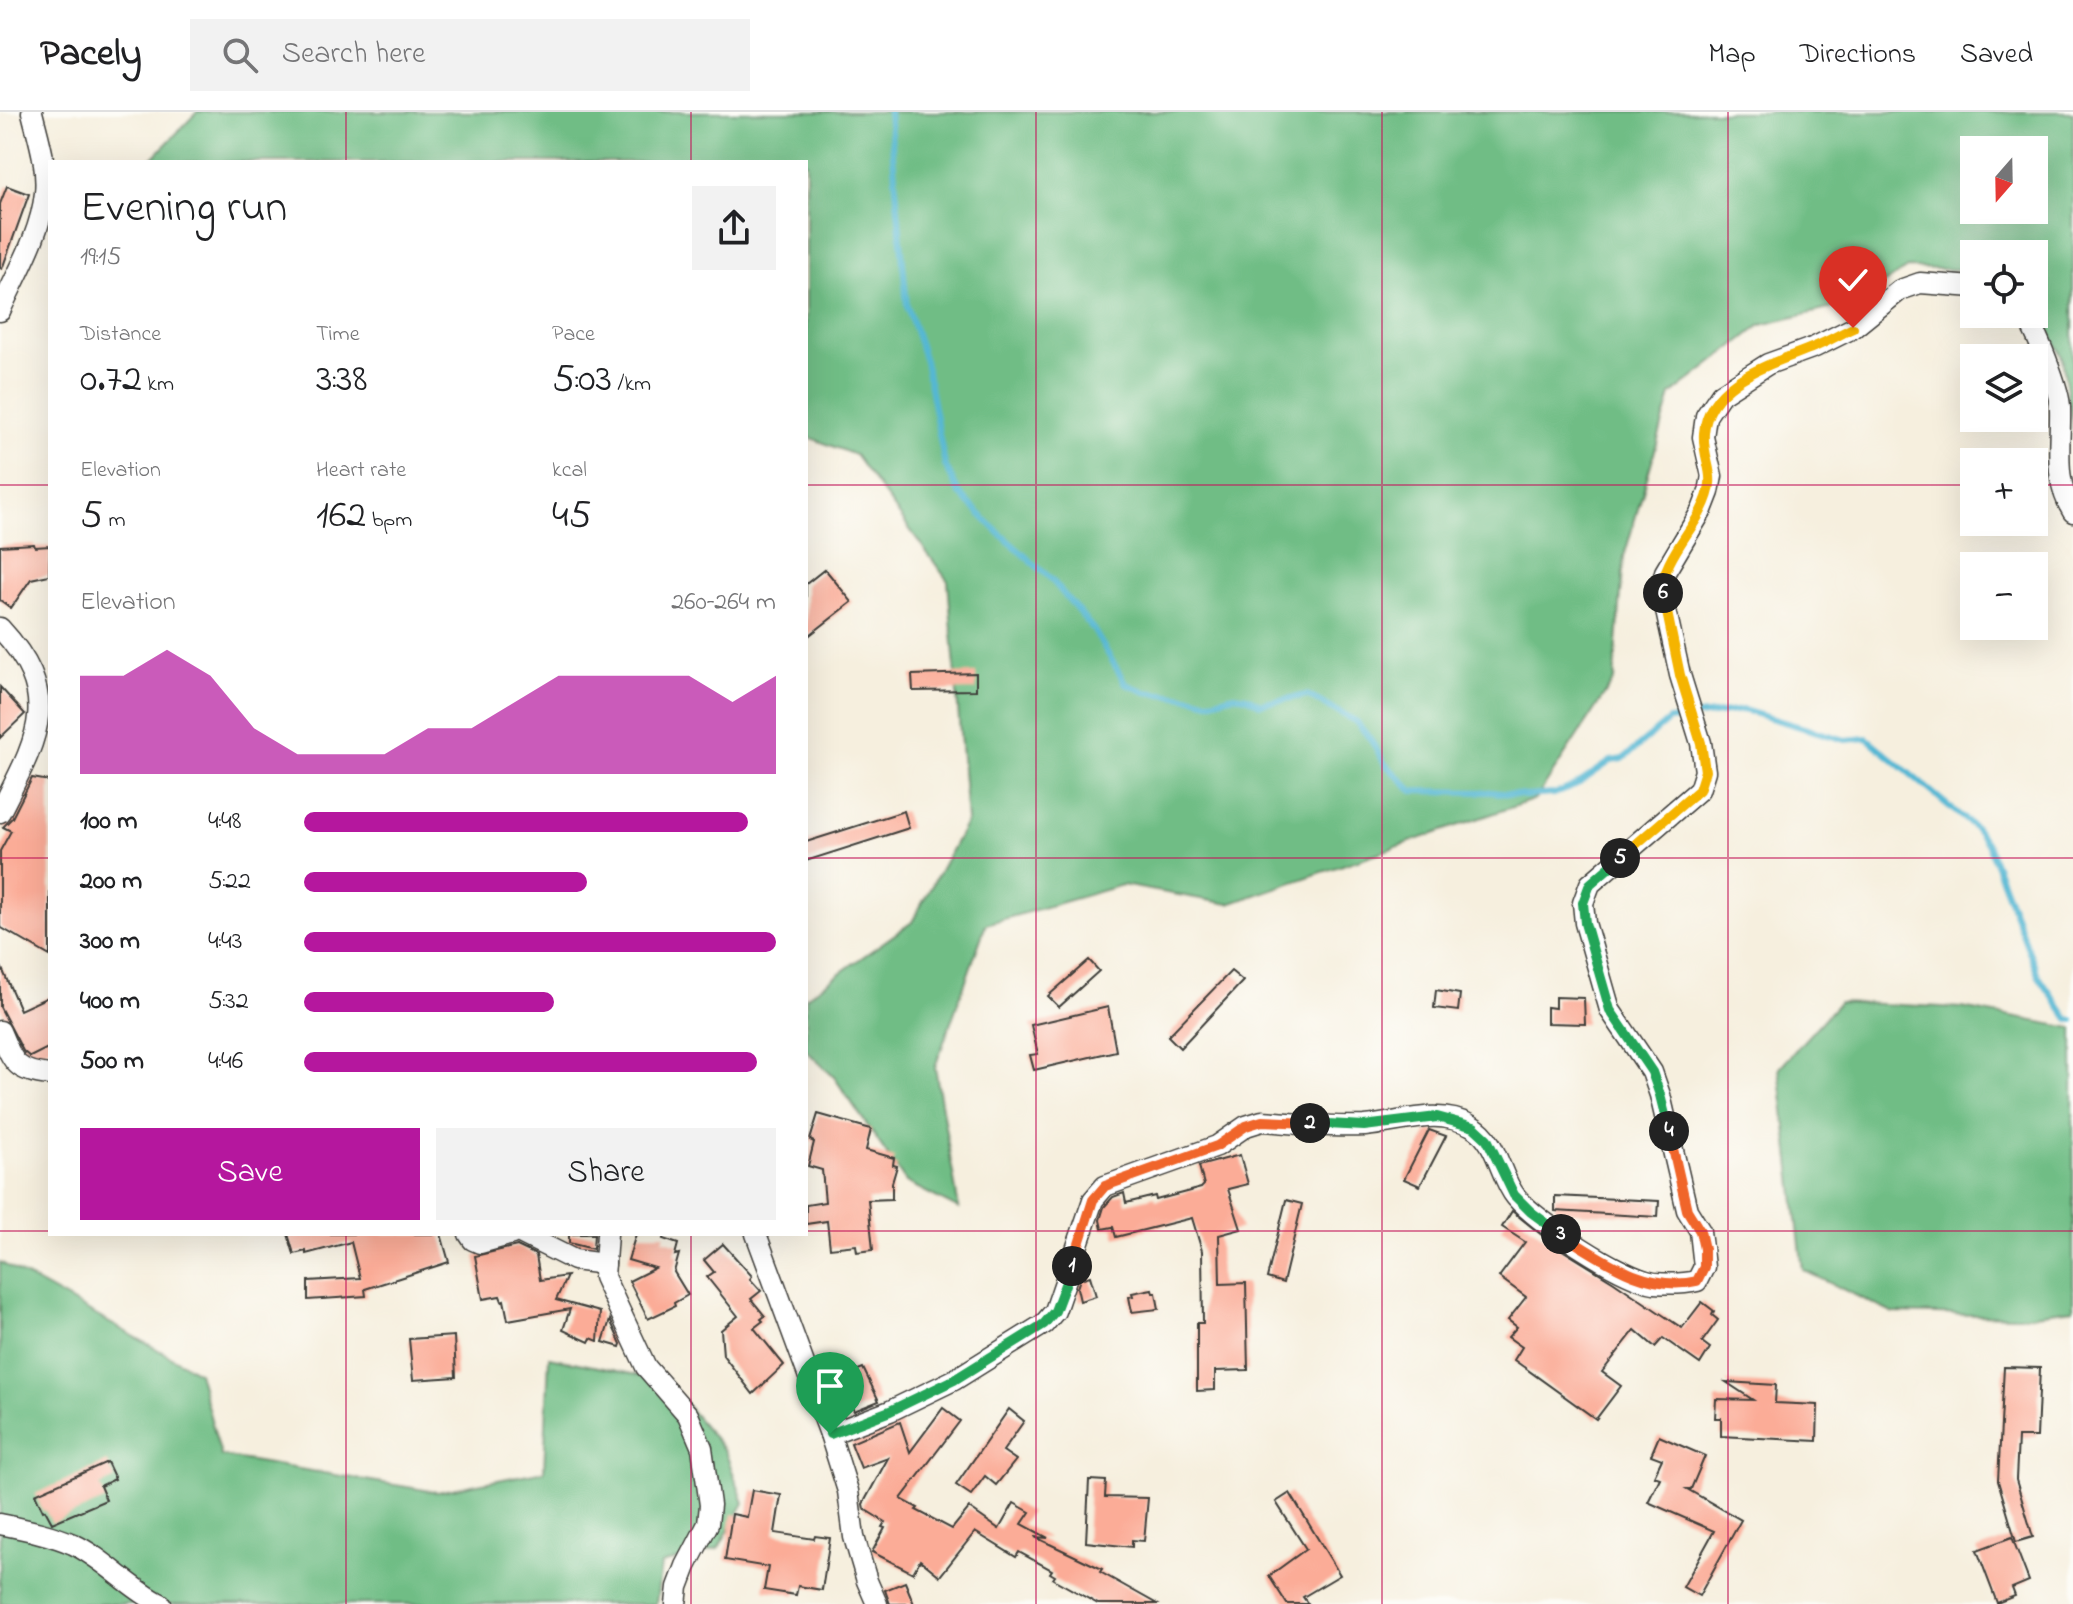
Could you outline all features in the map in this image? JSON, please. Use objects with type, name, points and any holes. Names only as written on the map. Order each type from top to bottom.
[{"type":"street","points":[[0,311],[36,228],[46,192],[32,112]]},
{"type":"street","points":[[830,1434],[890,1411],[954,1380],[1044,1324],[1055,1311],[1093,1200],[1105,1186],[1217,1146],[1246,1126],[1262,1121],[1364,1126],[1411,1118],[1458,1120],[1474,1127],[1487,1139],[1514,1195],[1554,1230],[1620,1269],[1652,1282],[1697,1281],[1704,1267],[1704,1249],[1700,1231],[1687,1210],[1660,1095],[1652,1072],[1610,1010],[1585,923],[1583,903],[1590,884],[1699,790],[1705,771],[1661,588],[1665,572],[1702,510],[1709,492],[1712,476],[1703,437],[1706,416],[1721,394],[1768,364],[1815,347],[1853,328],[1900,290],[1920,283],[1960,286]]},
{"type":"street","points":[[2032,328],[2058,392],[2059,479],[2073,512]]},
{"type":"street","points":[[0,628],[17,646],[30,669],[38,692],[39,715],[28,756],[0,812]]},
{"type":"street","points":[[0,1031],[12,1060],[20,1069],[48,1075]]},
{"type":"street","points":[[470,1236],[480,1243],[505,1236]]},
{"type":"street","points":[[526,1236],[574,1260],[605,1264]]},
{"type":"street","points":[[607,1236],[604,1277],[646,1367],[688,1415],[702,1448],[710,1505],[708,1524],[686,1566],[676,1604]]},
{"type":"street","points":[[757,1236],[830,1434],[848,1491],[854,1537],[877,1604]]},
{"type":"street","points":[[0,1524],[74,1544],[141,1594],[161,1604]]},
{"type":"green space","points":[[197,112],[2073,112],[2073,432],[2062,357],[2048,327],[2048,240],[1960,240],[1960,270],[1907,268],[1854,303],[1761,325],[1671,395],[1624,557],[1614,680],[1536,799],[1229,904],[1122,885],[986,924],[935,1067],[959,1209],[906,1182],[834,1077],[808,1052],[808,996],[912,922],[967,821],[948,581],[855,455],[808,437],[808,160],[151,160]]},
{"type":"green space","points":[[1839,1002],[1962,1008],[2073,1028],[2073,1309],[2018,1316],[1892,1313],[1803,1270],[1779,1068]]},
{"type":"green space","points":[[0,1262],[198,1372],[221,1456],[437,1492],[544,1471],[549,1357],[666,1381],[725,1451],[744,1503],[718,1549],[661,1564],[656,1604],[0,1604]]},
{"type":"building","points":[[7,186],[29,194],[2,269],[0,204]]},
{"type":"building","points":[[0,546],[48,546],[48,575],[31,579],[11,608],[0,600]]},
{"type":"building","points":[[825,569],[852,602],[808,636],[808,582]]},
{"type":"building","points":[[976,673],[976,690],[913,691],[912,675]]},
{"type":"building","points":[[0,687],[25,714],[0,738]]},
{"type":"building","points":[[32,778],[48,781],[48,955],[0,927],[0,851],[11,831],[3,827],[12,818]]},
{"type":"building","points":[[904,811],[909,828],[808,860],[808,841]]},
{"type":"building","points":[[1089,960],[1099,971],[1059,1007],[1048,996]]},
{"type":"building","points":[[0,964],[20,1010],[48,997],[48,1048],[30,1057],[23,1051],[0,1007]]},
{"type":"building","points":[[1231,971],[1243,981],[1180,1048],[1168,1036]]},
{"type":"building","points":[[1436,990],[1460,994],[1458,1011],[1434,1008]]},
{"type":"building","points":[[1555,997],[1584,998],[1585,1024],[1547,1023],[1547,1007],[1555,1008]]},
{"type":"building","points":[[1108,1007],[1116,1051],[1034,1070],[1030,1055],[1038,1054],[1031,1025]]},
{"type":"building","points":[[818,1114],[871,1129],[866,1150],[894,1158],[893,1165],[897,1166],[892,1199],[868,1200],[873,1250],[857,1252],[856,1245],[830,1248],[827,1221],[808,1224],[808,1205],[825,1202],[822,1170],[808,1166],[814,1142],[810,1140]]},
{"type":"building","points":[[1429,1130],[1446,1136],[1420,1186],[1404,1179]]},
{"type":"building","points":[[1240,1155],[1248,1184],[1228,1189],[1241,1229],[1219,1235],[1220,1284],[1246,1283],[1248,1370],[1215,1371],[1215,1390],[1197,1391],[1197,1323],[1203,1323],[1202,1251],[1192,1218],[1116,1237],[1113,1227],[1102,1229],[1100,1220],[1104,1207],[1113,1197],[1124,1193],[1126,1203],[1155,1196],[1156,1200],[1201,1188],[1204,1185],[1199,1166]]},
{"type":"building","points":[[1555,1196],[1659,1201],[1658,1217],[1555,1211]]},
{"type":"building","points":[[1286,1200],[1302,1204],[1283,1283],[1267,1278]]},
{"type":"building","points":[[1512,1211],[1554,1245],[1682,1328],[1702,1302],[1714,1311],[1712,1315],[1718,1320],[1702,1342],[1710,1348],[1700,1364],[1663,1338],[1655,1347],[1635,1330],[1602,1372],[1621,1386],[1596,1419],[1514,1360],[1522,1347],[1508,1337],[1517,1327],[1508,1320],[1526,1297],[1499,1277],[1525,1242],[1502,1227]]},
{"type":"building","points":[[289,1236],[442,1236],[449,1262],[365,1289],[366,1296],[308,1300],[308,1281],[360,1278],[351,1242],[306,1254],[306,1251],[294,1254]]},
{"type":"building","points":[[569,1236],[594,1236],[593,1249],[569,1243]]},
{"type":"building","points":[[635,1236],[664,1236],[663,1239],[678,1244],[675,1255],[679,1254],[674,1272],[688,1295],[674,1303],[675,1306],[648,1319],[629,1281],[655,1268],[628,1260]]},
{"type":"building","points":[[723,1244],[752,1276],[750,1279],[761,1291],[751,1299],[765,1316],[754,1328],[784,1365],[753,1394],[723,1355],[721,1330],[738,1316],[707,1277],[714,1272],[704,1260]]},
{"type":"building","points":[[517,1246],[536,1255],[540,1280],[567,1276],[556,1300],[600,1312],[598,1341],[591,1338],[589,1342],[563,1330],[570,1309],[508,1320],[504,1300],[500,1296],[483,1299],[475,1256]]},
{"type":"building","points":[[1090,1276],[1096,1296],[1080,1301],[1077,1288],[1080,1279]]},
{"type":"building","points":[[1152,1289],[1156,1293],[1159,1309],[1132,1312],[1129,1297],[1133,1296],[1132,1293]]},
{"type":"building","points":[[610,1320],[621,1344],[620,1347],[603,1342]]},
{"type":"building","points":[[454,1336],[456,1377],[413,1380],[409,1339]]},
{"type":"building","points":[[2004,1367],[2040,1368],[2037,1437],[2018,1437],[2016,1480],[2033,1537],[2016,1542],[1998,1481]]},
{"type":"building","points":[[863,1368],[879,1401],[854,1411],[847,1396],[837,1400],[830,1381]]},
{"type":"building","points":[[1726,1382],[1776,1385],[1775,1403],[1818,1405],[1817,1441],[1721,1436],[1721,1418],[1715,1418],[1716,1399],[1753,1400]]},
{"type":"building","points":[[943,1408],[960,1421],[901,1499],[952,1529],[969,1508],[999,1529],[1014,1503],[1030,1512],[1022,1524],[1048,1538],[1035,1537],[1102,1569],[1100,1572],[1157,1604],[1098,1604],[1053,1579],[1052,1570],[1019,1552],[1016,1557],[975,1532],[940,1576],[920,1560],[913,1573],[872,1552],[885,1522],[864,1509],[863,1504],[888,1458],[861,1468],[851,1443],[900,1422],[910,1452]]},
{"type":"building","points":[[1009,1409],[1024,1421],[1003,1451],[1016,1460],[996,1485],[985,1476],[971,1495],[956,1485]]},
{"type":"building","points":[[1659,1436],[1705,1456],[1691,1489],[1687,1489],[1741,1520],[1699,1596],[1683,1587],[1714,1531],[1648,1502],[1660,1478],[1654,1476],[1662,1459],[1651,1455]]},
{"type":"building","points":[[107,1462],[115,1479],[100,1486],[106,1500],[52,1523],[35,1494]]},
{"type":"building","points":[[1089,1480],[1106,1481],[1105,1497],[1148,1498],[1144,1541],[1132,1540],[1132,1547],[1086,1542]]},
{"type":"building","points":[[752,1490],[781,1495],[775,1533],[814,1539],[815,1536],[830,1538],[822,1590],[798,1586],[796,1595],[764,1590],[768,1567],[725,1560],[732,1514],[747,1517]]},
{"type":"building","points":[[1290,1493],[1340,1575],[1303,1597],[1308,1604],[1287,1604],[1269,1576],[1306,1549],[1276,1502]]},
{"type":"building","points":[[2012,1537],[2029,1581],[2012,1588],[2015,1596],[1997,1603],[1977,1550]]},
{"type":"building","points":[[905,1582],[914,1604],[890,1604],[885,1590]]},
{"type":"waterway","points":[[889,112],[907,306],[925,361],[945,465],[959,493],[1050,578],[1093,629],[1126,684],[1146,692],[1209,702],[1234,695],[1260,704],[1307,695],[1355,721],[1385,764],[1413,791],[1492,792],[1526,796],[1554,794],[1575,786],[1611,761],[1623,759],[1669,720],[1743,710],[1845,740],[1867,738],[1975,828],[1988,845],[2038,975],[2068,1019],[2073,1020]]},
{"type":"route","points":[[830,1434],[890,1411],[954,1380],[1044,1324],[1055,1311],[1093,1200],[1105,1186],[1217,1146],[1246,1126],[1262,1121],[1364,1126],[1411,1118],[1458,1120],[1474,1127],[1487,1139],[1514,1195],[1554,1230],[1620,1269],[1652,1282],[1697,1281],[1704,1267],[1704,1249],[1700,1231],[1687,1210],[1660,1095],[1652,1072],[1610,1010],[1585,923],[1583,903],[1590,884],[1699,790],[1705,771],[1701,743],[1680,675],[1661,588],[1665,572],[1702,510],[1709,492],[1712,476],[1703,437],[1706,416],[1721,394],[1768,364],[1815,347],[1853,328]]}]
